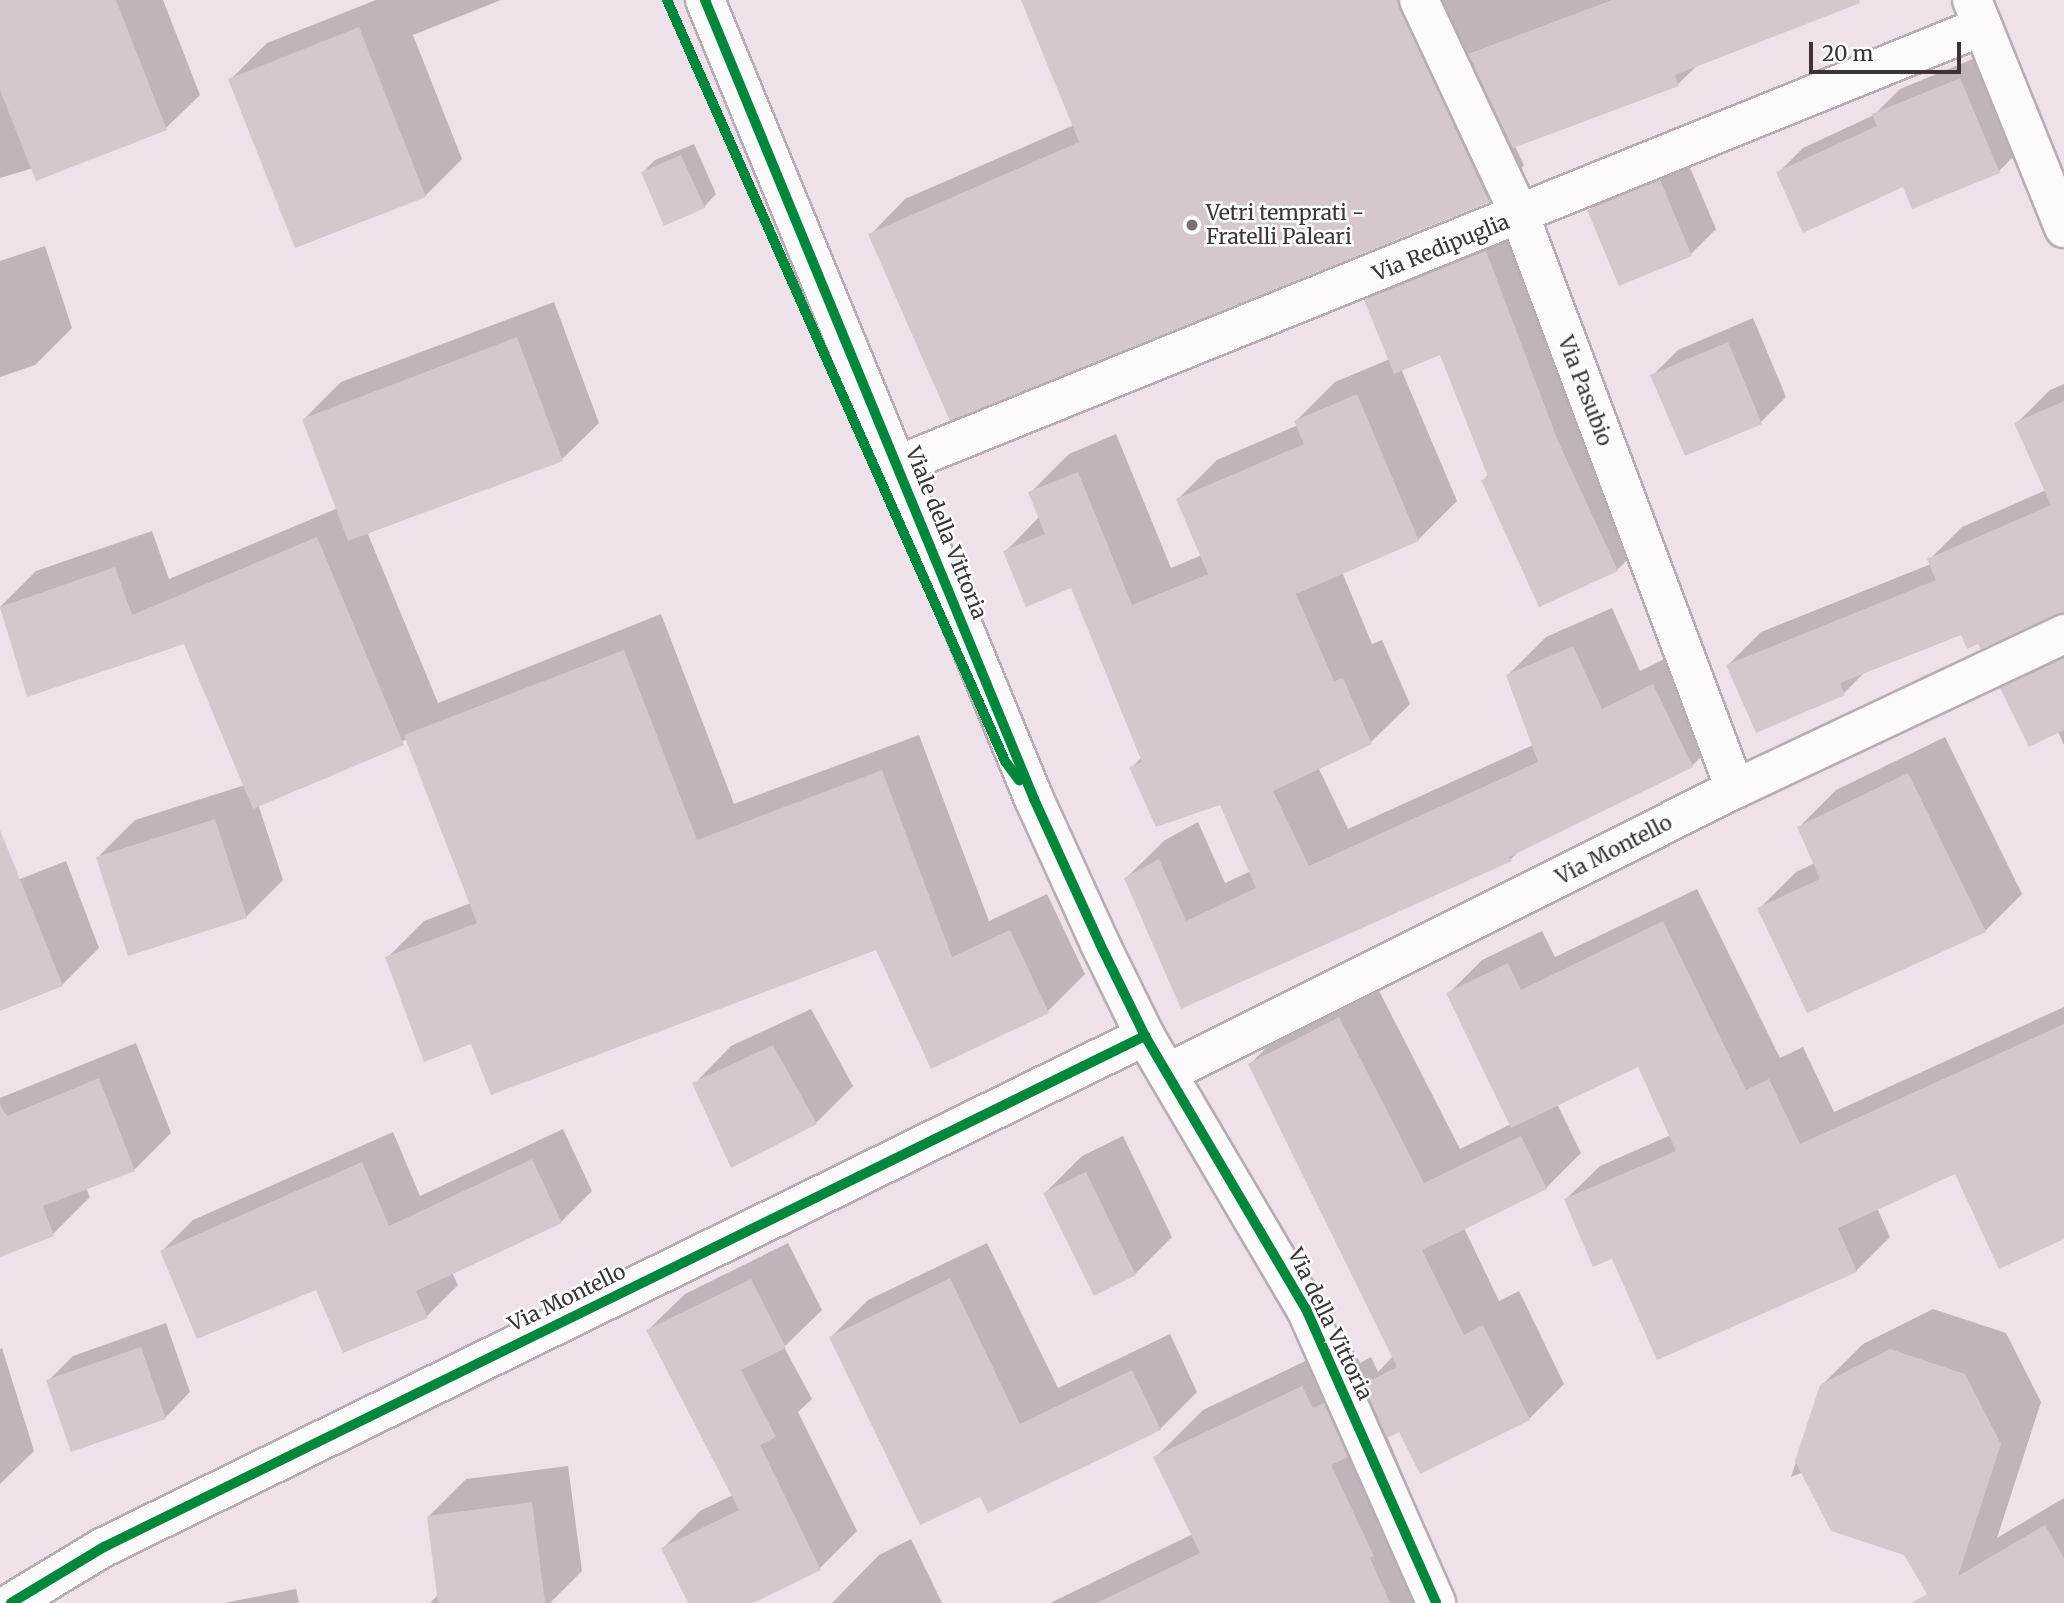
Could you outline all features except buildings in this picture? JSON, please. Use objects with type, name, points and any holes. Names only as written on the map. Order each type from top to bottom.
[{"type":"street","name":"Viale della Vittoria","points":[[705,0],[1034,799],[1145,1036],[1168,1073]]},
{"type":"street","name":"Via Pasubio","points":[[1419,0],[1520,216],[1735,789]]},
{"type":"street","name":"Via Redipuglia","points":[[898,465],[1520,216],[1978,13],[2064,228]]},
{"type":"street","name":"Via Montello","points":[[1168,1073],[1735,789],[2064,634]]},
{"type":"street","name":"Via Montello","points":[[11,1603],[104,1547],[1145,1036]]},
{"type":"street","name":"Via della Vittoria","points":[[1168,1073],[1306,1309],[1436,1603]]},
{"type":"cycle path","points":[[667,0],[1005,761],[1019,780]]},
{"type":"cycle path","points":[[705,0],[1034,799],[1100,944],[1145,1036],[1306,1309],[1436,1603]]},
{"type":"cycle path","points":[[11,1603],[104,1547],[1145,1036]]},
{"type":"place","name":"Vetri temprati - Fratelli Paleari","points":[[1192,225]]}]
